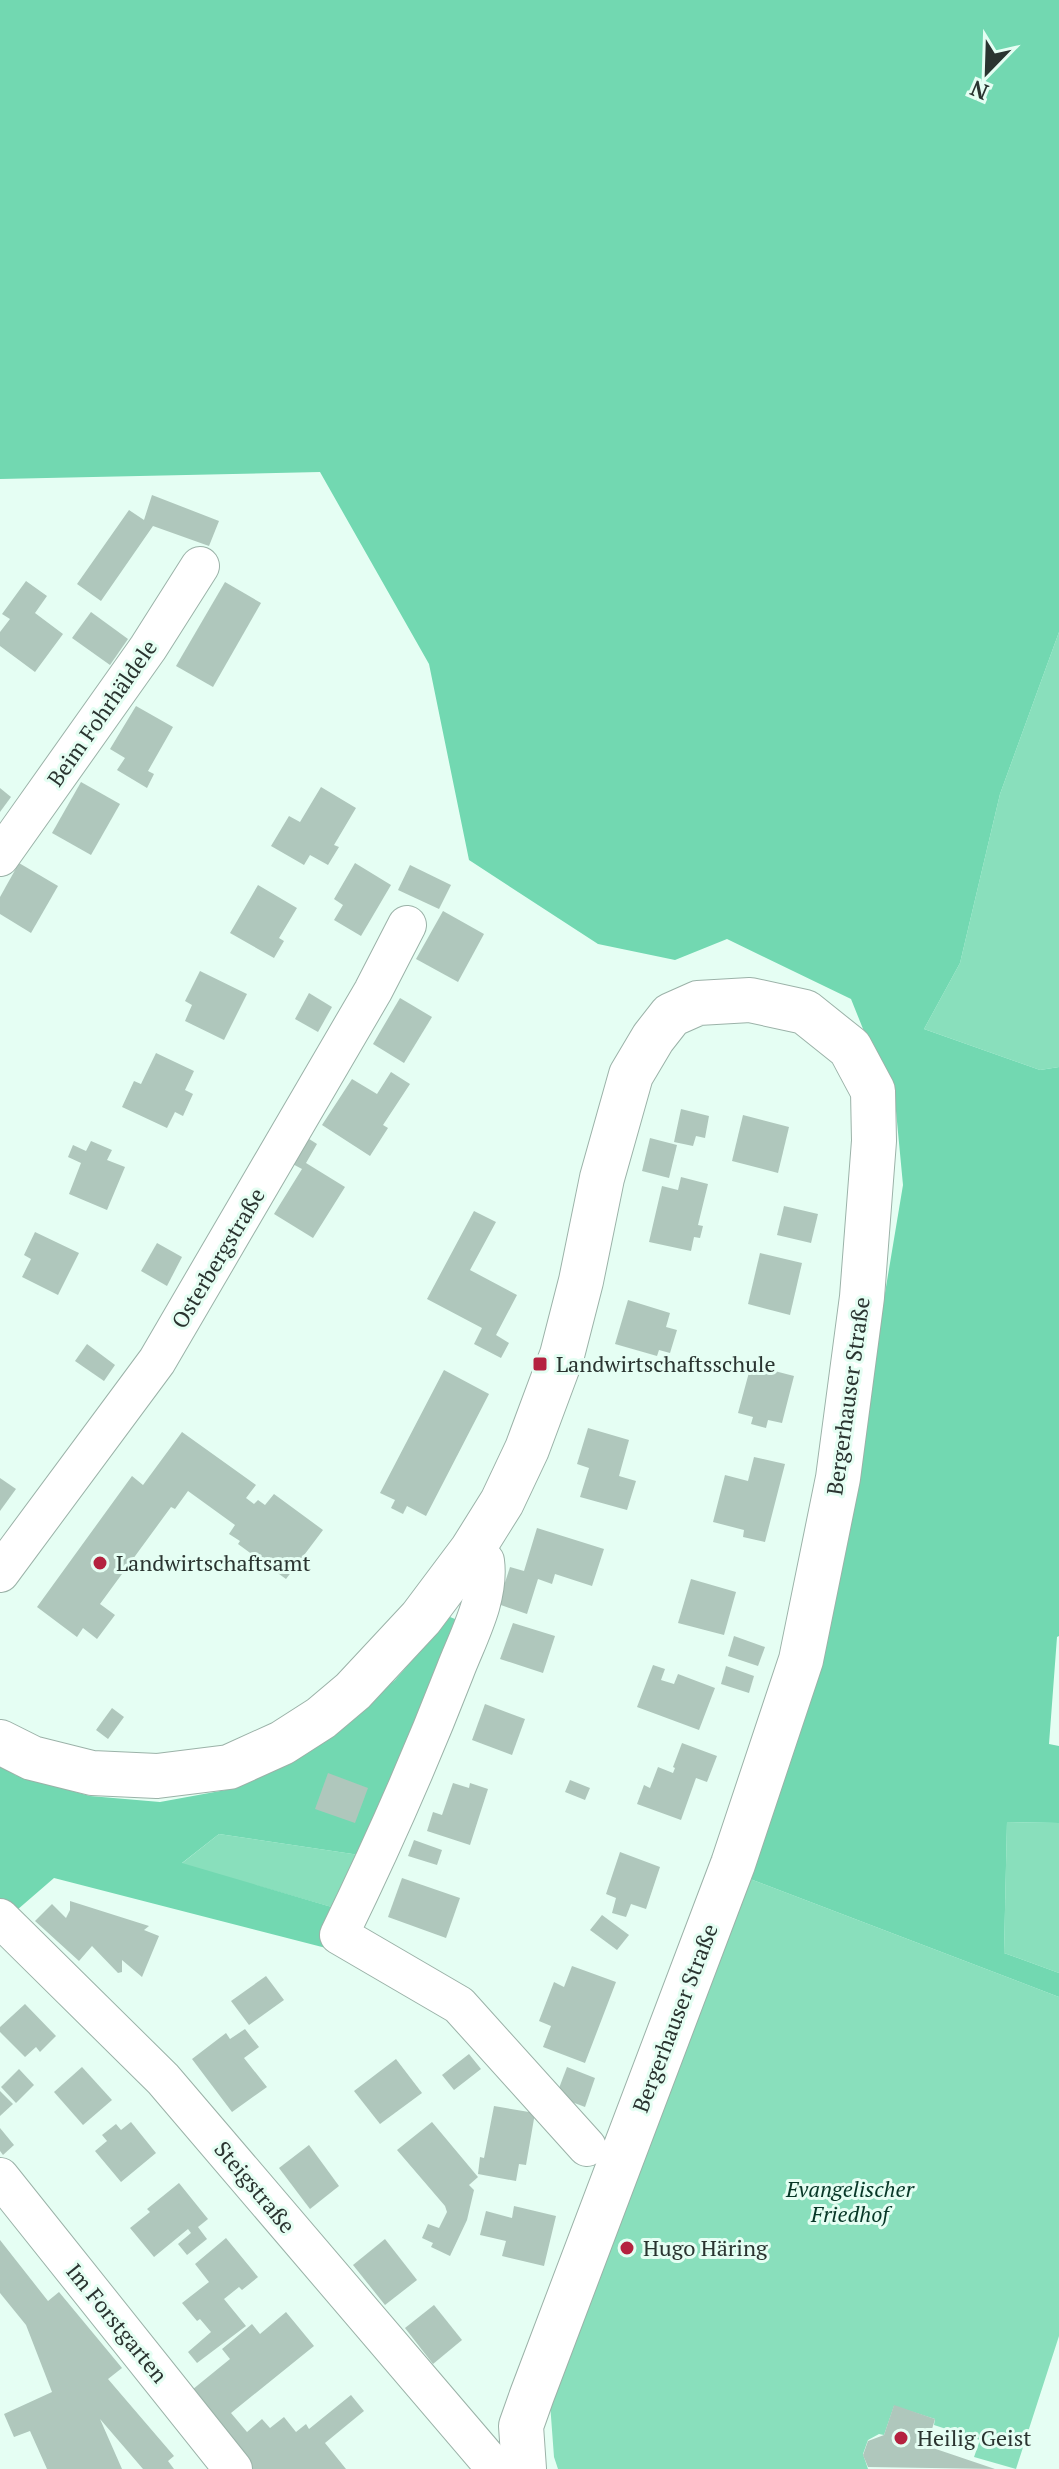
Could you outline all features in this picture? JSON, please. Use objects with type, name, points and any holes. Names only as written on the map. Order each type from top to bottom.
[{"type":"main road","name":"Bergerhauser Straße","points":[[0,1742],[32,1758],[92,1773],[157,1776],[229,1767],[282,1743],[321,1718],[353,1691],[411,1630],[472,1550],[502,1502],[549,1393],[581,1281],[602,1178],[631,1075],[671,1015],[698,1003],[750,1000],[805,1012],[850,1048],[873,1091],[874,1141],[859,1327],[838,1478],[801,1660],[733,1864],[521,2426],[524,2469]]},
{"type":"street","name":"Beim Fohrhäldele","points":[[0,857],[148,648],[200,566]]},
{"type":"street","name":"Osterbergstraße","points":[[0,1573],[157,1361],[373,991],[407,925]]},
{"type":"street","points":[[472,1550],[485,1561],[487,1576],[480,1606],[422,1757],[339,1935],[459,2005],[587,2147]]},
{"type":"street","name":"Steigstraße","points":[[0,1918],[163,2079],[496,2469]]},
{"type":"street","name":"Im Forstgarten","points":[[0,2177],[233,2469]]},
{"type":"green space","points":[[0,0],[1059,0],[1059,632],[1000,794],[960,963],[924,1029],[1040,1070],[1059,1067],[1059,1636],[1049,1744],[1059,1746],[1059,1823],[1007,1822],[1004,1953],[1059,1973],[1059,1997],[750,1879],[849,1509],[903,1185],[896,1111],[851,999],[727,939],[675,960],[598,944],[469,860],[429,664],[320,472],[0,479]]},
{"type":"green space","points":[[1059,632],[1059,1067],[1040,1070],[924,1029],[960,963],[1000,794]]},
{"type":"green space","points":[[450,1617],[465,1623],[366,1856],[219,1834],[182,1863],[342,1910],[326,1948],[54,1878],[17,1910],[0,1908],[0,1764],[15,1775],[90,1796],[160,1802],[231,1789],[310,1750],[395,1680]]},
{"type":"green space","points":[[1007,1822],[1059,1823],[1059,1973],[1004,1953]]},
{"type":"green space","points":[[219,1834],[366,1856],[342,1910],[181,1864]]},
{"type":"green space","name":"Evangelischer Friedhof","points":[[750,1879],[1059,1997],[1059,2336],[1016,2469],[974,2457],[980,2440],[934,2425],[935,2419],[894,2406],[884,2435],[879,2434],[868,2440],[863,2454],[868,2469],[558,2469],[554,2457],[550,2403]]},
{"type":"building","points":[[152,495],[219,521],[209,546],[153,526],[101,601],[77,584],[129,510],[144,520]]},
{"type":"building","points":[[26,581],[47,596],[35,613],[63,634],[35,672],[0,646],[0,632],[10,619],[2,614]]},
{"type":"building","points":[[225,582],[261,603],[213,687],[176,666]]},
{"type":"building","points":[[91,612],[128,639],[110,665],[72,638]]},
{"type":"building","points":[[136,706],[173,727],[148,771],[154,774],[147,788],[117,770],[125,758],[110,749]]},
{"type":"building","points":[[81,782],[120,804],[91,855],[52,833]]},
{"type":"building","points":[[321,787],[356,808],[334,845],[339,847],[328,865],[310,855],[304,865],[271,846],[289,816],[300,822]]},
{"type":"building","points":[[0,788],[11,797],[0,812]]},
{"type":"building","points":[[19,863],[58,886],[31,933],[0,914],[0,897]]},
{"type":"building","points":[[355,863],[391,885],[361,936],[334,920],[343,905],[334,899]]},
{"type":"building","points":[[410,865],[451,885],[439,909],[398,890]]},
{"type":"building","points":[[258,885],[297,908],[279,938],[284,941],[274,958],[230,933]]},
{"type":"building","points":[[443,911],[484,934],[458,982],[416,959]]},
{"type":"building","points":[[200,971],[247,994],[224,1040],[185,1021],[192,1005],[185,1001]]},
{"type":"building","points":[[309,993],[332,1007],[318,1032],[295,1019]]},
{"type":"building","points":[[400,998],[432,1017],[404,1063],[373,1044]]},
{"type":"building","points":[[156,1053],[194,1071],[185,1090],[193,1094],[183,1116],[175,1112],[167,1128],[122,1107],[134,1081],[141,1084]]},
{"type":"building","points":[[391,1072],[410,1084],[383,1125],[388,1128],[370,1156],[322,1125],[352,1079],[377,1094]]},
{"type":"building","points":[[681,1109],[709,1116],[705,1138],[696,1136],[693,1146],[674,1142]]},
{"type":"building","points":[[743,1115],[789,1127],[778,1173],[732,1161]]},
{"type":"building","points":[[303,1135],[317,1144],[306,1163],[345,1187],[313,1238],[274,1214],[302,1169],[287,1161]]},
{"type":"building","points":[[650,1138],[677,1145],[669,1178],[642,1171]]},
{"type":"building","points":[[91,1141],[112,1150],[107,1160],[125,1167],[107,1210],[69,1194],[81,1163],[68,1157],[73,1145],[86,1151]]},
{"type":"building","points":[[681,1177],[708,1184],[698,1225],[703,1226],[700,1238],[694,1237],[691,1251],[649,1242],[662,1186],[678,1190]]},
{"type":"building","points":[[784,1206],[818,1214],[811,1243],[777,1235]]},
{"type":"building","points":[[474,1211],[496,1222],[470,1270],[517,1295],[496,1335],[509,1343],[501,1358],[474,1344],[482,1328],[427,1299]]},
{"type":"building","points":[[35,1232],[79,1253],[58,1295],[22,1277],[31,1259],[24,1255]]},
{"type":"building","points":[[157,1243],[182,1257],[167,1286],[141,1271]]},
{"type":"building","points":[[760,1253],[802,1263],[790,1315],[748,1304]]},
{"type":"building","points":[[628,1300],[670,1313],[666,1327],[677,1330],[670,1353],[659,1350],[657,1356],[615,1344]]},
{"type":"building","points":[[87,1344],[115,1365],[104,1381],[75,1361]]},
{"type":"building","points":[[751,1365],[794,1376],[782,1423],[768,1420],[766,1428],[751,1424],[753,1417],[738,1413]]},
{"type":"building","points":[[444,1370],[489,1394],[426,1516],[407,1506],[403,1514],[391,1508],[395,1500],[380,1493]]},
{"type":"building","points":[[588,1428],[629,1440],[619,1476],[636,1481],[627,1510],[580,1497],[589,1468],[577,1464]]},
{"type":"building","name":"Landwirtschaftsamt","points":[[182,1432],[256,1485],[246,1498],[254,1504],[258,1500],[265,1505],[274,1494],[323,1530],[286,1579],[238,1544],[240,1541],[229,1534],[235,1525],[188,1491],[175,1509],[171,1507],[100,1604],[115,1615],[97,1639],[83,1628],[77,1637],[37,1607],[132,1476],[143,1485]]},
{"type":"building","points":[[754,1457],[785,1464],[765,1542],[743,1537],[744,1530],[713,1522],[725,1475],[748,1481]]},
{"type":"building","points":[[0,1478],[16,1489],[0,1511]]},
{"type":"building","points":[[537,1528],[604,1549],[592,1586],[555,1574],[552,1584],[538,1579],[527,1614],[498,1604],[510,1567],[524,1571]]},
{"type":"building","points":[[691,1579],[736,1592],[724,1635],[678,1623]]},
{"type":"building","points":[[513,1623],[555,1636],[543,1673],[500,1659]]},
{"type":"building","points":[[734,1636],[765,1647],[758,1666],[728,1656]]},
{"type":"building","points":[[653,1665],[665,1669],[661,1680],[674,1684],[678,1674],[715,1688],[699,1730],[637,1707]]},
{"type":"building","points":[[726,1666],[754,1676],[749,1693],[721,1684]]},
{"type":"building","points":[[485,1704],[525,1719],[512,1755],[472,1740]]},
{"type":"building","points":[[112,1708],[124,1717],[108,1739],[96,1730]]},
{"type":"building","points":[[682,1743],[717,1756],[707,1782],[696,1778],[681,1820],[637,1804],[644,1785],[650,1788],[658,1767],[673,1773]]},
{"type":"building","points":[[328,1773],[368,1788],[355,1823],[315,1809]]},
{"type":"building","points":[[570,1780],[590,1788],[585,1800],[565,1792]]},
{"type":"building","points":[[453,1783],[469,1788],[470,1783],[488,1789],[470,1845],[427,1831],[433,1812],[442,1815]]},
{"type":"building","points":[[414,1840],[442,1850],[437,1865],[408,1856]]},
{"type":"building","points":[[620,1852],[660,1867],[646,1909],[631,1904],[626,1917],[612,1913],[616,1898],[606,1894]]},
{"type":"building","points":[[402,1878],[460,1898],[446,1938],[388,1917]]},
{"type":"building","points":[[70,1901],[149,1926],[144,1930],[159,1936],[142,1977],[122,1960],[122,1972],[118,1973],[92,1946],[79,1961],[35,1921],[52,1904],[66,1918]]},
{"type":"building","points":[[602,1915],[629,1935],[617,1950],[590,1930]]},
{"type":"building","points":[[572,1966],[616,1982],[585,2063],[543,2047],[551,2026],[539,2021],[554,1982],[564,1987]]},
{"type":"building","points":[[266,1976],[284,2000],[249,2025],[231,2001]]},
{"type":"building","points":[[25,2004],[56,2036],[40,2052],[36,2047],[25,2057],[0,2032],[0,2027]]},
{"type":"building","points":[[245,2029],[259,2047],[244,2058],[267,2087],[232,2112],[192,2059],[226,2033],[230,2039]]},
{"type":"building","points":[[469,2054],[481,2069],[454,2090],[442,2075]]},
{"type":"building","points":[[396,2059],[422,2093],[380,2124],[354,2091]]},
{"type":"building","points":[[82,2067],[112,2100],[83,2125],[54,2092]]},
{"type":"building","points":[[567,2067],[595,2078],[585,2107],[556,2096]]},
{"type":"building","points":[[19,2069],[34,2085],[16,2103],[1,2087]]},
{"type":"building","points":[[0,2091],[13,2104],[0,2116]]},
{"type":"building","points":[[494,2106],[535,2113],[526,2165],[519,2164],[516,2181],[478,2174]]},
{"type":"building","points":[[131,2122],[156,2153],[121,2182],[95,2151],[107,2141],[102,2135],[116,2124],[121,2130]]},
{"type":"building","points":[[432,2122],[478,2177],[469,2185],[474,2190],[467,2220],[450,2256],[431,2247],[433,2243],[422,2238],[428,2224],[439,2228],[447,2212],[445,2206],[397,2150]]},
{"type":"building","points":[[0,2128],[14,2145],[3,2155],[0,2151]]},
{"type":"building","points":[[309,2145],[339,2186],[310,2209],[279,2168]]},
{"type":"building","points":[[179,2183],[208,2219],[198,2227],[207,2239],[187,2255],[178,2244],[191,2233],[188,2229],[154,2257],[130,2228],[150,2212],[147,2209]]},
{"type":"building","points":[[514,2206],[556,2216],[544,2266],[502,2256],[506,2241],[480,2235],[486,2211],[512,2218]]},
{"type":"building","points":[[226,2238],[258,2277],[224,2299],[246,2326],[197,2363],[188,2352],[211,2332],[182,2303],[209,2282],[195,2264]]},
{"type":"building","points":[[385,2239],[417,2280],[385,2305],[353,2265]]},
{"type":"building","points":[[0,2240],[48,2301],[59,2292],[122,2368],[108,2379],[174,2456],[168,2461],[174,2469],[143,2469],[100,2419],[122,2469],[47,2469],[30,2431],[14,2437],[4,2414],[52,2392],[26,2325],[0,2293]]},
{"type":"building","points":[[434,2305],[462,2340],[433,2364],[405,2328]]},
{"type":"building","points":[[286,2312],[314,2346],[231,2413],[247,2432],[262,2419],[270,2428],[284,2417],[296,2432],[306,2424],[309,2429],[351,2395],[364,2411],[325,2443],[346,2469],[249,2469],[187,2394],[230,2359],[222,2349],[252,2324],[260,2334]]},
{"type":"building","name":"Heilig Geist","points":[[894,2405],[935,2419],[927,2446],[995,2469],[868,2467],[863,2455],[868,2441],[884,2435]]},
{"type":"place","name":"Landwirtschaftsschule","points":[[540,1364]]},
{"type":"place","name":"Landwirtschaftsamt","points":[[100,1563]]},
{"type":"place","name":"Hugo Häring","points":[[627,2248]]},
{"type":"place","name":"Heilig Geist","points":[[901,2438]]}]
